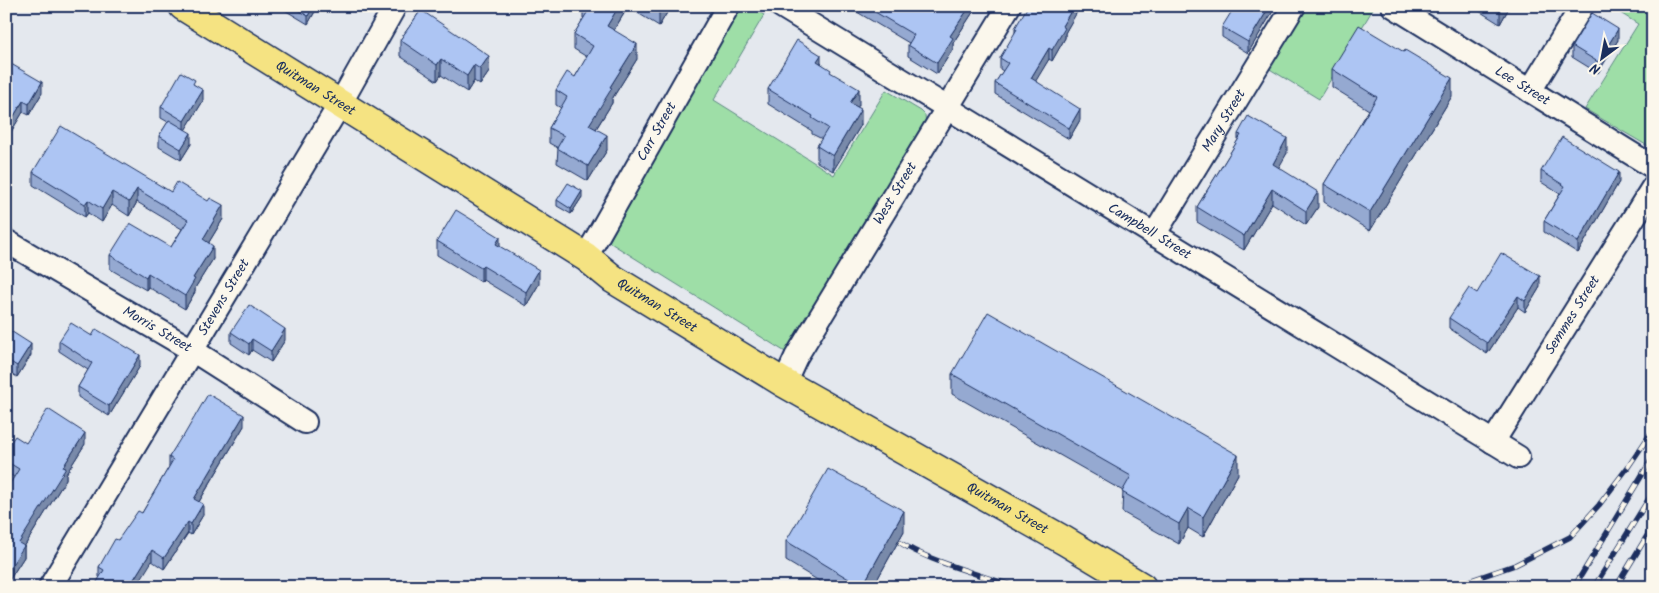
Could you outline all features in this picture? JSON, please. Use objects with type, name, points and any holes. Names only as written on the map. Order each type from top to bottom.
[{"type":"main road","name":"Quitman Street","points":[[183,6],[586,257],[613,279],[784,383],[1065,541],[1142,587]]},
{"type":"street","name":"Stevens Street","points":[[50,587],[340,104],[395,6]]},
{"type":"street","name":"Carr Street","points":[[586,257],[728,6]]},
{"type":"street","name":"Campbell Street","points":[[781,6],[1518,457]]},
{"type":"street","name":"West Street","points":[[784,383],[796,357],[1009,6]]},
{"type":"street","name":"Mary Street","points":[[1154,235],[1294,6]]},
{"type":"street","name":"Lee Street","points":[[1393,6],[1653,166]]},
{"type":"street","points":[[1530,91],[1582,6]]},
{"type":"street","name":"Semmes Street","points":[[1493,442],[1653,187]]},
{"type":"street","name":"Morris Street","points":[[7,244],[192,350],[305,422]]},
{"type":"green space","points":[[1306,6],[1368,6],[1373,9],[1319,99],[1268,68]]},
{"type":"green space","points":[[1609,6],[1653,6],[1653,147],[1646,145],[1585,109],[1638,24]]},
{"type":"green space","points":[[751,7],[764,15],[714,100],[834,175],[886,90],[925,115],[926,125],[787,353],[609,242],[732,18],[741,10]]},
{"type":"building","points":[[292,6],[313,6],[308,16]]},
{"type":"building","points":[[588,6],[619,6],[607,26],[637,44],[589,125],[607,135],[588,166],[557,148],[564,136],[549,128],[567,97],[556,90],[567,72],[575,77],[593,46],[574,34],[590,8]]},
{"type":"building","points":[[651,6],[662,6],[659,11]]},
{"type":"building","points":[[865,6],[970,6],[950,36],[953,38],[937,63],[908,45],[914,35]]},
{"type":"building","points":[[1028,6],[1031,8],[1032,6],[1074,6],[1062,26],[1065,28],[1052,50],[1049,48],[1031,78],[1080,109],[1069,128],[995,83],[1008,63],[1000,58]]},
{"type":"building","points":[[1235,6],[1270,6],[1248,42],[1222,27]]},
{"type":"building","points":[[1492,6],[1503,6],[1500,11]]},
{"type":"building","points":[[421,10],[489,56],[480,69],[474,65],[467,76],[441,59],[437,65],[400,40]]},
{"type":"building","points":[[1592,13],[1618,29],[1598,62],[1572,46]]},
{"type":"building","points":[[1359,25],[1452,78],[1370,212],[1324,184],[1377,97],[1332,69]]},
{"type":"building","points":[[797,40],[821,55],[817,61],[831,70],[830,72],[859,89],[850,103],[861,109],[833,156],[817,146],[828,128],[812,118],[813,116],[768,89]]},
{"type":"building","points":[[6,61],[42,82],[29,104],[23,101],[6,129]]},
{"type":"building","points":[[181,72],[195,80],[193,84],[203,90],[184,121],[161,107]]},
{"type":"building","points":[[1248,116],[1287,138],[1273,164],[1318,192],[1306,211],[1272,189],[1244,236],[1197,207],[1241,135],[1238,134]]},
{"type":"building","points":[[169,120],[191,133],[181,149],[159,136]]},
{"type":"building","points":[[61,126],[171,192],[177,182],[208,201],[210,198],[223,205],[203,239],[213,246],[193,278],[195,279],[185,296],[148,273],[146,277],[110,255],[130,223],[171,247],[188,220],[137,189],[129,202],[112,192],[102,209],[88,200],[85,204],[33,172]]},
{"type":"building","points":[[1562,137],[1619,172],[1578,242],[1544,221],[1565,186],[1541,171]]},
{"type":"building","points":[[568,183],[582,191],[571,209],[557,200]]},
{"type":"building","points":[[456,210],[500,237],[496,244],[539,270],[526,292],[483,266],[481,268],[437,241]]},
{"type":"building","points":[[1501,253],[1540,276],[1525,301],[1518,296],[1487,343],[1449,318],[1469,288],[1477,293]]},
{"type":"building","points":[[249,305],[285,329],[271,351],[252,339],[249,344],[231,332]]},
{"type":"building","points":[[988,312],[1238,455],[1203,517],[1188,508],[1179,524],[1122,492],[1131,476],[952,374]]},
{"type":"building","points":[[71,323],[92,336],[96,329],[140,355],[109,406],[78,387],[92,363],[59,341]]},
{"type":"building","points":[[6,328],[31,344],[17,366],[6,359]]},
{"type":"building","points":[[208,394],[244,415],[194,499],[203,504],[191,524],[188,522],[164,558],[152,550],[129,587],[94,587],[104,570],[99,567],[115,539],[118,540],[138,511],[142,513],[173,460],[169,457]]},
{"type":"building","points":[[48,409],[85,433],[63,467],[66,468],[19,543],[24,546],[6,574],[6,490],[19,469],[6,461],[6,449],[15,436],[26,443]]},
{"type":"building","points":[[828,469],[904,511],[862,587],[786,541]]},
{"type":"railway","points":[[1451,587],[1515,565],[1570,537],[1599,505],[1653,430]]},
{"type":"railway","points":[[1574,587],[1653,457]]},
{"type":"railway","points":[[1594,587],[1653,492]]},
{"type":"railway","points":[[1616,587],[1653,526]]},
{"type":"railway","points":[[899,542],[943,563],[996,581],[1022,587]]}]
